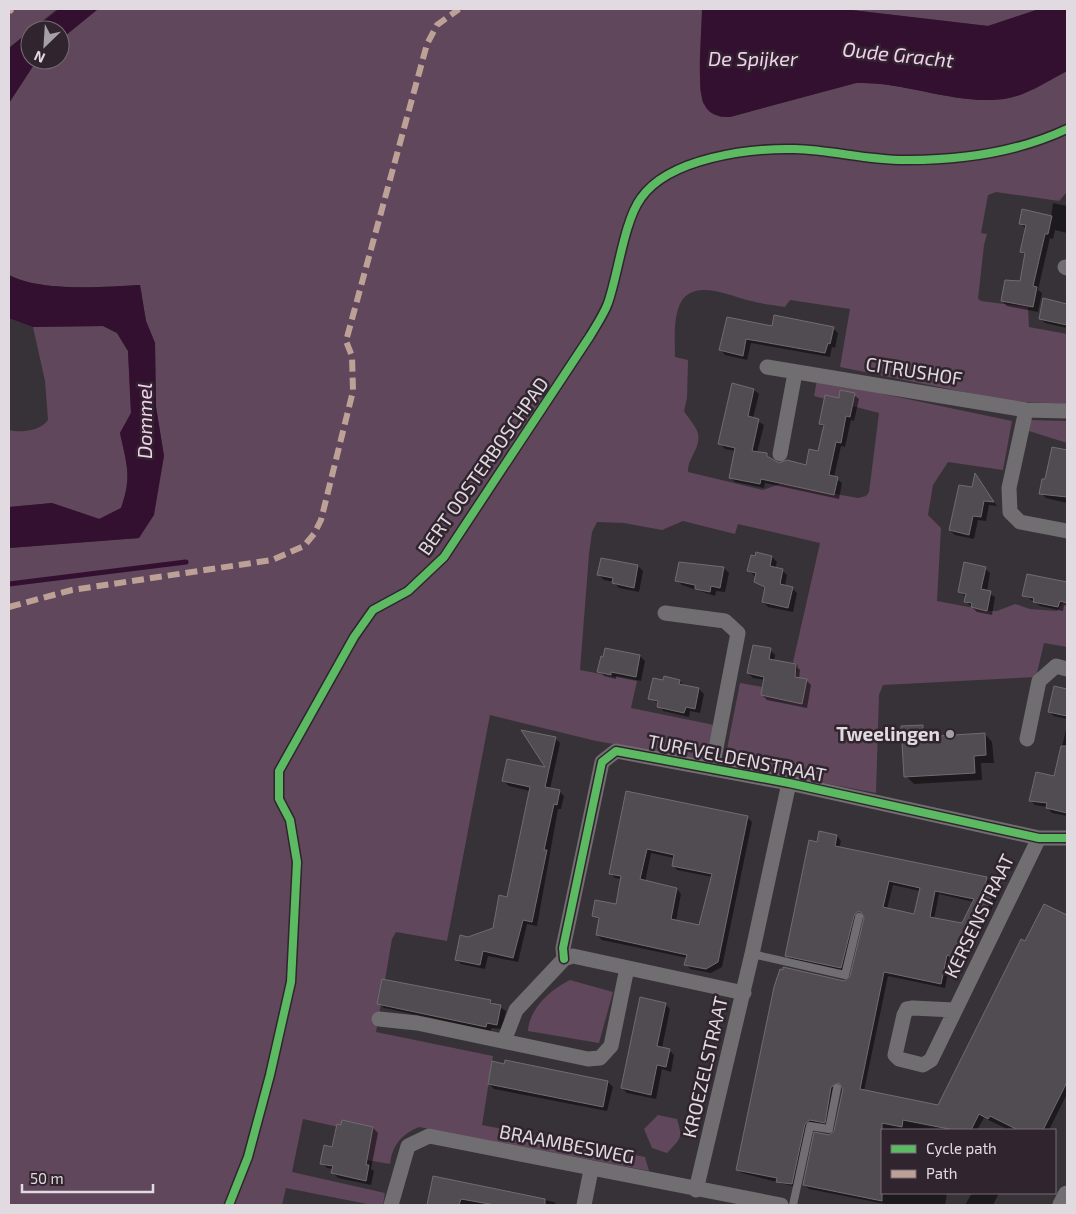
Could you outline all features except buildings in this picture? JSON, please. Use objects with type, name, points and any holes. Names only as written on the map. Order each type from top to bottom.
[{"type":"street","name":"CITRUSHOF","points":[[768,367],[795,374],[914,390],[1026,410],[1067,411]]},
{"type":"street","points":[[780,454],[795,374]]},
{"type":"street","points":[[1026,410],[1010,488],[1010,512],[1020,522],[1067,531]]},
{"type":"street","points":[[665,613],[725,621],[738,633],[712,769]]},
{"type":"street","points":[[1027,739],[1039,681],[1056,666],[1067,669]]},
{"type":"street","name":"TURFVELDENSTRAAT","points":[[564,959],[564,948],[602,762],[616,751],[789,782],[1039,838],[1067,838]]},
{"type":"street","name":"KROEZELSTRAAT","points":[[696,1190],[744,993],[789,782]]},
{"type":"street","name":"KERSENSTRAAT","points":[[954,1010],[913,1008],[907,1010],[904,1015],[895,1055],[899,1059],[922,1065],[927,1064],[954,1010],[1039,838]]},
{"type":"street","points":[[504,1041],[516,1010],[564,959],[573,956],[744,993]]},
{"type":"street","points":[[379,1019],[417,1023],[588,1059],[600,1058],[611,1046],[627,968]]},
{"type":"street","name":"BRAAMBESWEG","points":[[391,1205],[408,1146],[429,1136],[591,1170],[781,1205]]},
{"type":"street","points":[[584,1205],[591,1170]]},
{"type":"street","points":[[1062,1205],[1067,1195]]},
{"type":"lane","points":[[752,954],[846,975],[858,917]]},
{"type":"lane","points":[[793,1205],[810,1126],[829,1129],[837,1088]]},
{"type":"shaded area","points":[[9,9],[57,9],[43,20],[20,20],[20,39],[9,48]]},
{"type":"shaded area","points":[[98,9],[702,9],[700,89],[703,103],[720,117],[730,117],[856,83],[893,85],[967,99],[1004,99],[1029,91],[1067,71],[1066,193],[1059,201],[996,192],[988,195],[981,233],[987,234],[978,299],[981,301],[1028,307],[1029,327],[1067,334],[1067,404],[1008,401],[840,367],[850,309],[790,300],[785,307],[755,302],[713,291],[703,290],[694,292],[686,296],[680,304],[676,316],[675,357],[688,360],[687,398],[684,411],[698,434],[698,444],[688,467],[688,472],[763,490],[780,484],[858,498],[866,496],[869,492],[879,413],[814,396],[817,380],[1012,421],[1003,470],[948,462],[933,485],[928,515],[941,528],[937,601],[990,611],[997,611],[1015,604],[1030,609],[1057,611],[1067,597],[1067,647],[1044,643],[1036,677],[883,685],[879,695],[876,793],[724,764],[740,683],[792,692],[798,665],[793,662],[820,543],[738,524],[735,534],[683,521],[662,530],[624,523],[597,522],[592,532],[589,554],[580,670],[637,681],[631,708],[714,725],[705,760],[596,741],[490,715],[447,941],[396,932],[392,939],[376,1032],[493,1056],[482,1125],[645,1157],[649,1171],[419,1127],[399,1141],[393,1151],[390,1164],[355,1158],[343,1128],[303,1119],[292,1172],[385,1193],[383,1205],[372,1205],[286,1188],[282,1205],[9,1205],[9,548],[139,538],[164,456],[156,407],[155,343],[146,321],[140,285],[55,286],[37,284],[9,275],[9,103],[30,70],[70,70],[70,32]]},
{"type":"shaded area","points":[[843,9],[1039,9],[988,26]]},
{"type":"shaded area","points":[[103,326],[117,333],[128,351],[131,413],[120,433],[127,471],[126,488],[121,508],[100,519],[52,503],[9,507],[9,430],[36,429],[48,420],[45,381],[33,327]]},
{"type":"shaded area","points":[[1030,420],[1067,421],[1067,443],[1029,431]]},
{"type":"shaded area","points":[[570,980],[613,992],[599,1043],[528,1031],[532,1015],[542,1001]]},
{"type":"shaded area","points":[[658,1115],[677,1119],[679,1126],[680,1138],[667,1153],[652,1148],[644,1129]]},
{"type":"water","points":[[59,9],[98,9],[70,32],[70,20],[45,20]]},
{"type":"water","name":"De Spijker","points":[[702,9],[843,9],[988,26],[1039,9],[1067,9],[1067,71],[1029,91],[1004,99],[967,99],[874,83],[856,83],[730,117],[722,117],[715,115],[706,108],[702,96],[700,72]]},
{"type":"water","points":[[20,39],[20,70],[30,70],[9,103],[9,48]]},
{"type":"water","name":"Dommel","points":[[9,275],[38,284],[55,286],[140,285],[146,321],[155,343],[156,407],[164,456],[154,515],[139,538],[9,548],[9,507],[52,503],[99,519],[121,508],[126,488],[127,471],[120,433],[131,413],[128,351],[117,333],[103,326],[33,327],[9,318]]},
{"type":"waterway","points":[[9,584],[186,562]]},
{"type":"marked path","points":[[9,12],[12,9]]},
{"type":"marked path","points":[[9,607],[72,590],[272,560],[304,546],[314,534],[321,520],[353,391],[352,356],[346,341],[427,44],[437,25],[459,9]]},
{"type":"cycle path","name":"BERT OOSTERBOSCHPAD","points":[[229,1205],[248,1157],[270,1075],[291,982],[297,862],[290,820],[279,799],[279,771],[354,637],[373,610],[408,591],[444,557],[590,336],[608,303],[630,220],[641,198],[654,184],[670,173],[711,158],[733,154],[776,149],[795,149],[894,160],[928,160],[969,156],[1009,149],[1029,144],[1067,129]]},
{"type":"cycle path","points":[[564,959],[563,948],[602,762],[616,751],[789,783],[1039,838],[1067,838]]},
{"type":"place","name":"Tweelingen","points":[[950,734]]},
{"type":"water label","name":"Oude Gracht","points":[[898,55]]}]
